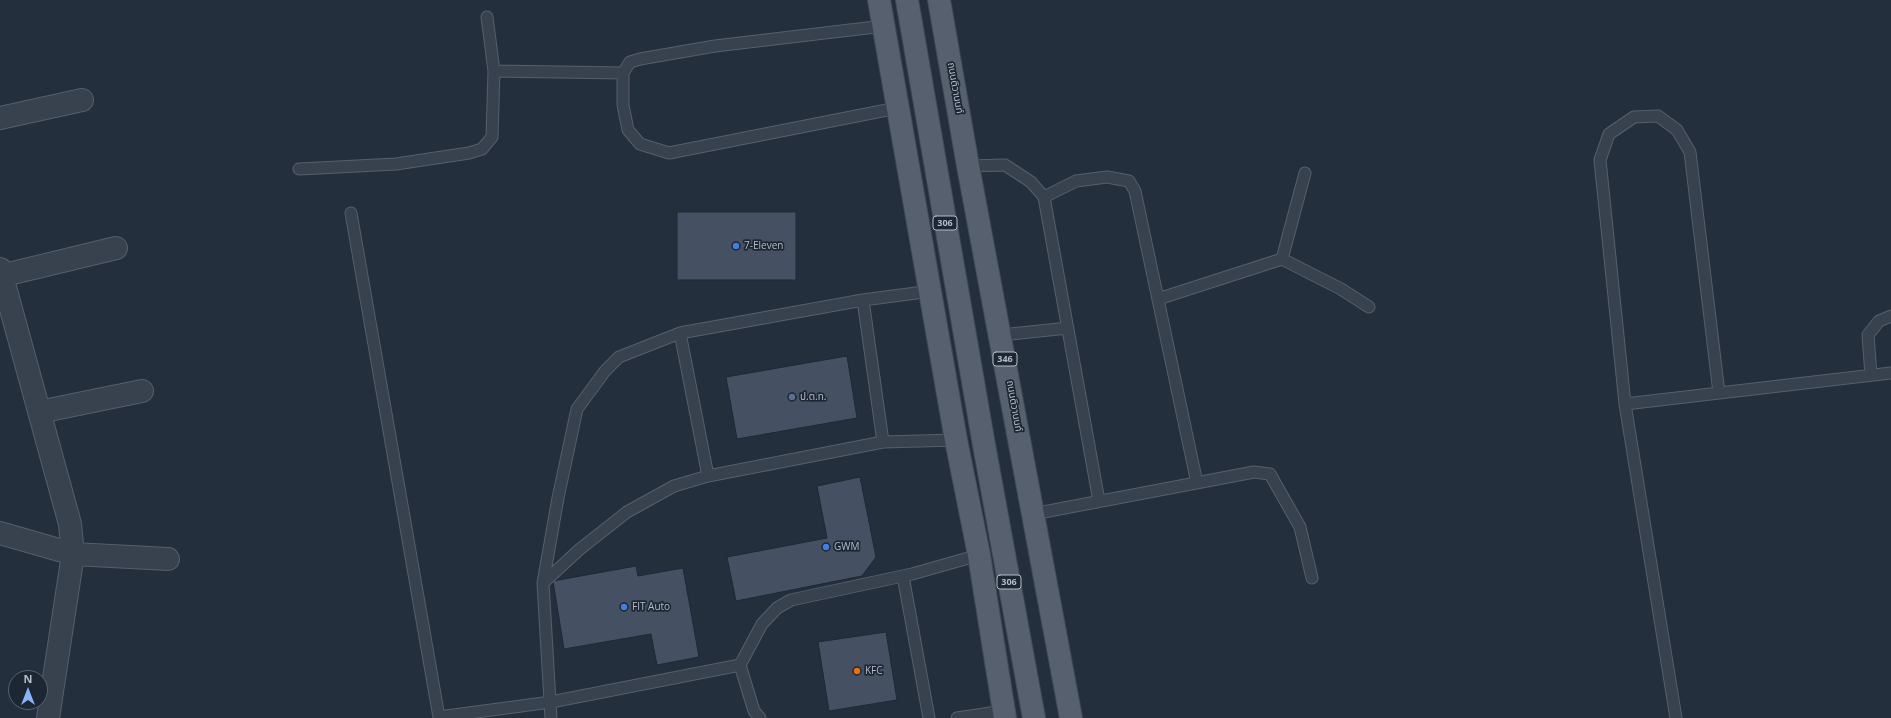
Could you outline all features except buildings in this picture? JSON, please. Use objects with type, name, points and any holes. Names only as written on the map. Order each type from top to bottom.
[{"type":"main road","points":[[878,0],[884,26],[897,108],[931,291],[956,440],[979,555],[1005,714]]},
{"type":"main road","name":"306","points":[[907,0],[984,445],[1034,718]]},
{"type":"main road","name":"ถนนติวานนท์","points":[[939,0],[968,166],[1001,335],[1071,718]]},
{"type":"street","points":[[0,118],[82,100]]},
{"type":"street","points":[[48,718],[73,554],[70,524],[1,274],[116,248]]},
{"type":"street","points":[[39,412],[142,391]]},
{"type":"street","points":[[0,533],[73,554],[168,559]]},
{"type":"lane","points":[[299,169],[396,164],[469,153],[482,149],[492,137],[494,71],[487,17]]},
{"type":"lane","points":[[884,26],[716,46],[630,62],[623,73],[623,105],[628,130],[640,144],[669,153],[897,108]]},
{"type":"lane","points":[[494,71],[623,73]]},
{"type":"lane","points":[[1676,718],[1625,404],[1600,160],[1609,134],[1634,117],[1658,116],[1677,130],[1690,152],[1719,392]]},
{"type":"lane","points":[[968,166],[1005,165],[1031,182],[1044,198],[1099,501]]},
{"type":"lane","points":[[1282,259],[1305,173]]},
{"type":"lane","points":[[1044,198],[1076,181],[1107,177],[1129,181],[1135,191],[1197,483]]},
{"type":"lane","points":[[351,213],[439,718],[551,702],[740,665]]},
{"type":"lane","points":[[1158,299],[1282,259],[1341,289],[1369,307]]},
{"type":"lane","points":[[551,718],[543,583],[558,498],[577,409],[605,371],[619,357],[680,333],[863,300],[931,291]]},
{"type":"lane","points":[[863,300],[883,442]]},
{"type":"lane","points":[[1872,375],[1868,335],[1879,321],[1891,316]]},
{"type":"lane","points":[[1001,335],[1068,328]]},
{"type":"lane","points":[[680,333],[708,476]]},
{"type":"lane","points":[[1625,404],[1891,373]]},
{"type":"lane","points":[[543,583],[580,549],[627,512],[674,486],[708,476],[883,442],[956,440]]},
{"type":"lane","points":[[1033,514],[1254,472],[1270,474],[1300,527],[1312,578]]},
{"type":"lane","points":[[760,718],[754,711],[740,665],[762,624],[777,608],[792,600],[903,576],[979,555]]},
{"type":"lane","points":[[903,576],[929,718]]},
{"type":"lane","points":[[957,718],[1005,714]]},
{"type":"place","name":"7-Eleven","points":[[736,246]]},
{"type":"place","name":"ป.ต.ท.","points":[[792,397]]},
{"type":"place","name":"GWM","points":[[826,547]]},
{"type":"place","name":"FIT Auto","points":[[624,607]]},
{"type":"place","name":"KFC","points":[[857,671]]}]
